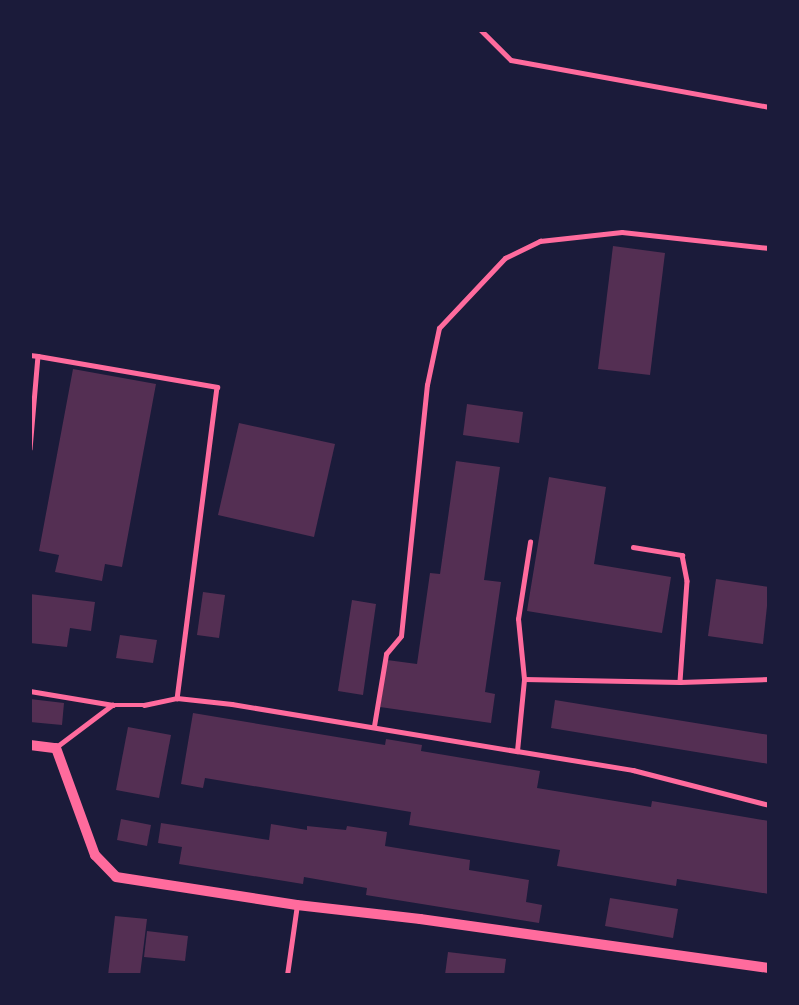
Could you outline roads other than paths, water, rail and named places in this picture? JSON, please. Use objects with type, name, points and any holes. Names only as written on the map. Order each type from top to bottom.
[{"type":"street","points":[[30,746],[56,748],[95,855],[116,877],[297,905],[420,919],[769,968]]},
{"type":"lane","points":[[481,30],[511,60],[769,107]]},
{"type":"lane","points":[[374,726],[386,654],[401,636],[427,386],[439,328],[505,258],[540,241],[622,232],[769,248]]},
{"type":"lane","points":[[30,355],[218,387],[177,698]]},
{"type":"lane","points":[[30,449],[38,356]]},
{"type":"lane","points":[[517,751],[524,679],[518,619],[530,542]]},
{"type":"lane","points":[[633,547],[682,555],[687,581],[680,682]]},
{"type":"lane","points":[[524,679],[680,682],[769,680]]},
{"type":"lane","points":[[30,691],[113,705],[144,705],[177,698],[374,726],[633,770],[769,805]]},
{"type":"lane","points":[[56,748],[113,705]]},
{"type":"lane","points":[[287,975],[297,905]]}]
